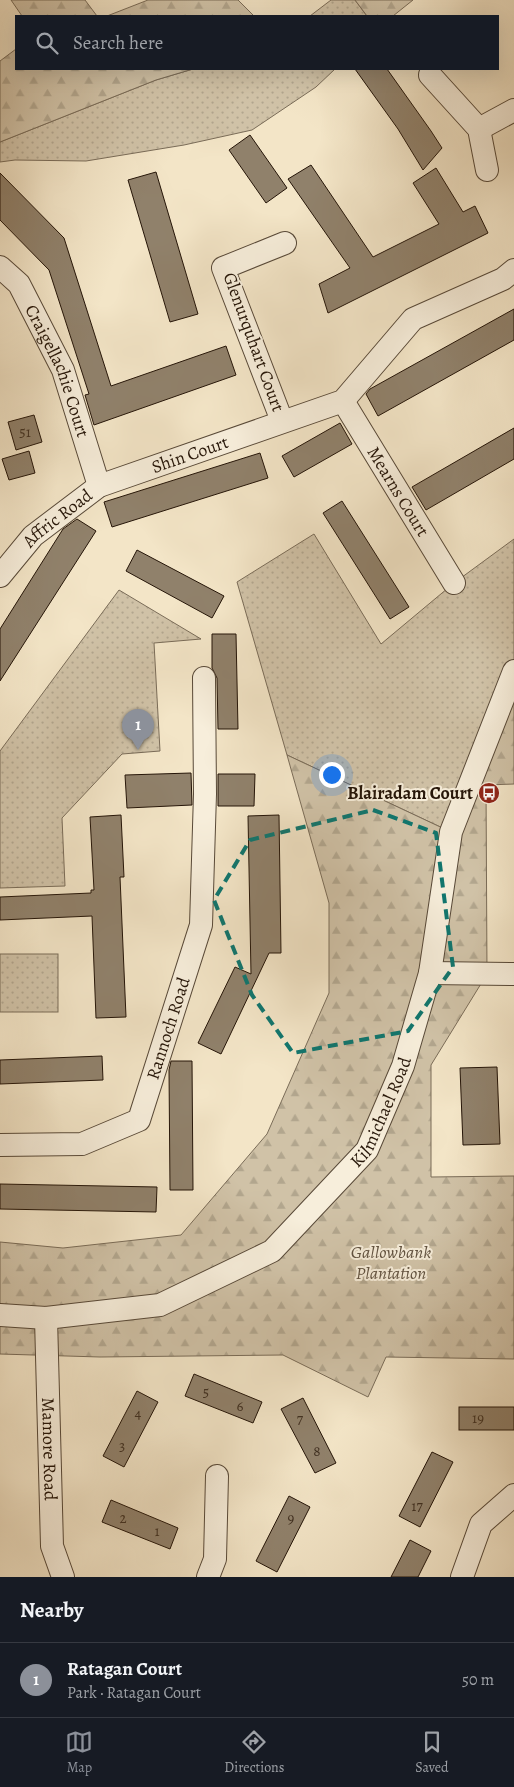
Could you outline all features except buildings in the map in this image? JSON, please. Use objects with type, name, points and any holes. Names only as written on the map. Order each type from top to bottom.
[{"type":"street","points":[[430,75],[479,129],[487,170]]},
{"type":"street","points":[[479,129],[514,110]]},
{"type":"street","name":"Glenurquhart Court","points":[[282,422],[223,268],[285,243]]},
{"type":"street","name":"Craigellachie Court","points":[[0,267],[19,284],[62,370],[99,486]]},
{"type":"street","points":[[343,400],[414,319],[503,279],[514,270]]},
{"type":"street","name":"Shin Court","points":[[99,486],[343,400]]},
{"type":"street","name":"Mearns Court","points":[[343,400],[454,582]]},
{"type":"street","name":"Affric Road","points":[[0,576],[33,536],[99,486]]},
{"type":"street","name":"Kilmichael Road","points":[[0,1315],[46,1318],[160,1305],[272,1250],[367,1150],[402,1066],[430,973],[452,832],[514,671]]},
{"type":"street","name":"Rannoch Road","points":[[0,1146],[82,1144],[139,1120],[201,925],[205,794],[204,678]]},
{"type":"street","points":[[430,973],[514,974]]},
{"type":"street","name":"Mamore Road","points":[[46,1318],[52,1546],[63,1577]]},
{"type":"street","points":[[208,1577],[215,1560],[218,1476]]},
{"type":"street","points":[[462,1577],[481,1524],[514,1495]]},
{"type":"highlighted area","points":[[373,810],[436,833],[453,967],[408,1031],[293,1053],[252,995],[214,900],[250,840]]},
{"type":"green space","points":[[11,0],[85,0],[96,15],[21,15]]},
{"type":"green space","points":[[148,0],[238,0],[253,15],[110,15]]},
{"type":"green space","points":[[331,0],[355,0],[366,15],[311,15]]},
{"type":"green space","points":[[355,0],[413,0],[394,15],[366,15]]},
{"type":"green space","points":[[15,50],[15,70],[190,70],[156,80],[0,142],[0,61]]},
{"type":"green space","points":[[190,70],[334,70],[316,87],[252,130],[184,145],[86,161],[15,160],[0,162],[0,142],[156,80]]},
{"type":"green space","points":[[314,534],[381,644],[454,583],[514,539],[514,671],[451,832],[287,755],[237,582]]},
{"type":"green space","points":[[119,590],[201,639],[154,643],[160,751],[122,754],[62,818],[65,886],[0,888],[0,751]]},
{"type":"green space","name":"Gallowbank Plantation","points":[[514,671],[514,784],[486,785],[487,974],[431,1065],[431,1177],[514,1176],[514,1359],[386,1357],[368,1397],[283,1355],[100,1357],[0,1354],[0,1242],[63,1248],[181,1235],[267,1134],[329,993],[329,903],[287,755],[451,832]]},
{"type":"green space","points":[[0,954],[58,954],[58,1012],[0,1012]]},
{"type":"place","name":"Ratagan Court","points":[[138,750]]},
{"type":"place","name":"Blairadam Court","points":[[489,793]]}]
